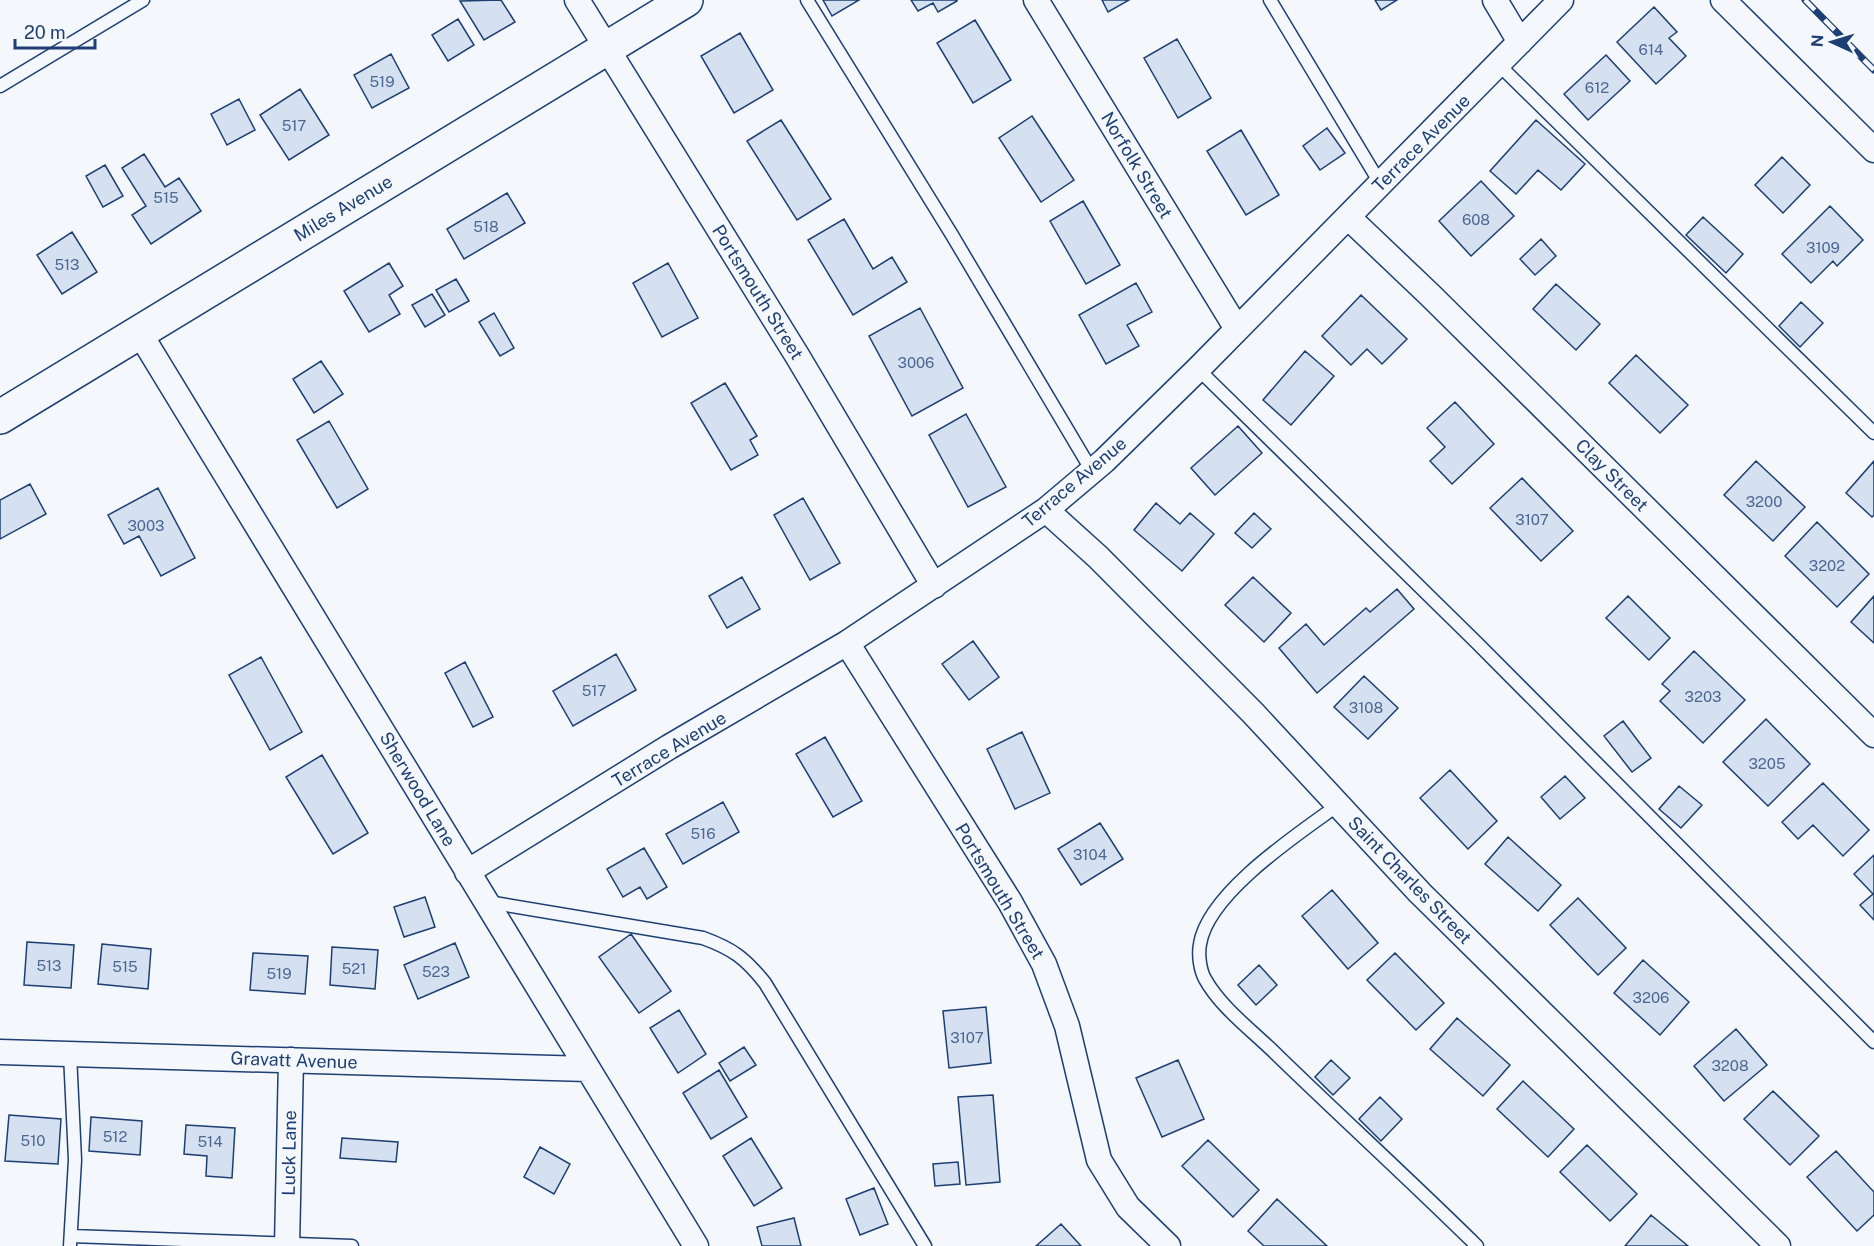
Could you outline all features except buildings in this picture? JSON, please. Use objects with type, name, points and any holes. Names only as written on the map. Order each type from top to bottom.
[{"type":"street","name":"Portsmouth Street","points":[[577,0],[798,357],[934,586]]},
{"type":"street","name":"Miles Avenue","points":[[0,417],[686,0]]},
{"type":"street","name":"Norfolk Street","points":[[1036,0],[1237,329]]},
{"type":"street","points":[[1495,0],[1520,42]]},
{"type":"street","name":"Terrace Avenue","points":[[467,872],[669,747],[847,643],[1046,510],[1092,471],[1198,369],[1561,0]]},
{"type":"street","points":[[1723,0],[1874,150]]},
{"type":"street","name":"Clay Street","points":[[1348,217],[1438,303],[1874,735]]},
{"type":"street","name":"Sherwood Lane","points":[[139,332],[696,1246]]},
{"type":"street","name":"Saint Charles Street","points":[[1046,510],[1098,557],[1253,713],[1420,893],[1778,1246]]},
{"type":"street","name":"Portsmouth Street","points":[[847,643],[1010,902],[1044,964],[1067,1026],[1099,1160],[1128,1207],[1168,1246]]},
{"type":"street","name":"Gravatt Avenue","points":[[0,1052],[588,1069]]},
{"type":"street","name":"Luck Lane","points":[[287,1245],[291,1060]]},
{"type":"lane","points":[[0,86],[143,0]]},
{"type":"lane","points":[[807,0],[952,235],[1092,471]]},
{"type":"lane","points":[[1270,0],[1323,93],[1380,183]]},
{"type":"lane","points":[[1498,64],[1874,433]]},
{"type":"lane","points":[[1198,369],[1476,642],[1874,1042]]},
{"type":"lane","points":[[1338,805],[1261,862],[1232,890],[1208,922],[1200,943],[1199,961],[1205,979],[1224,1003],[1477,1246]]},
{"type":"lane","points":[[485,902],[703,938],[728,947],[745,959],[765,983],[925,1246]]},
{"type":"lane","points":[[70,1054],[75,1160],[71,1241],[352,1246]]},
{"type":"railway","points":[[1805,0],[1874,70]]}]
